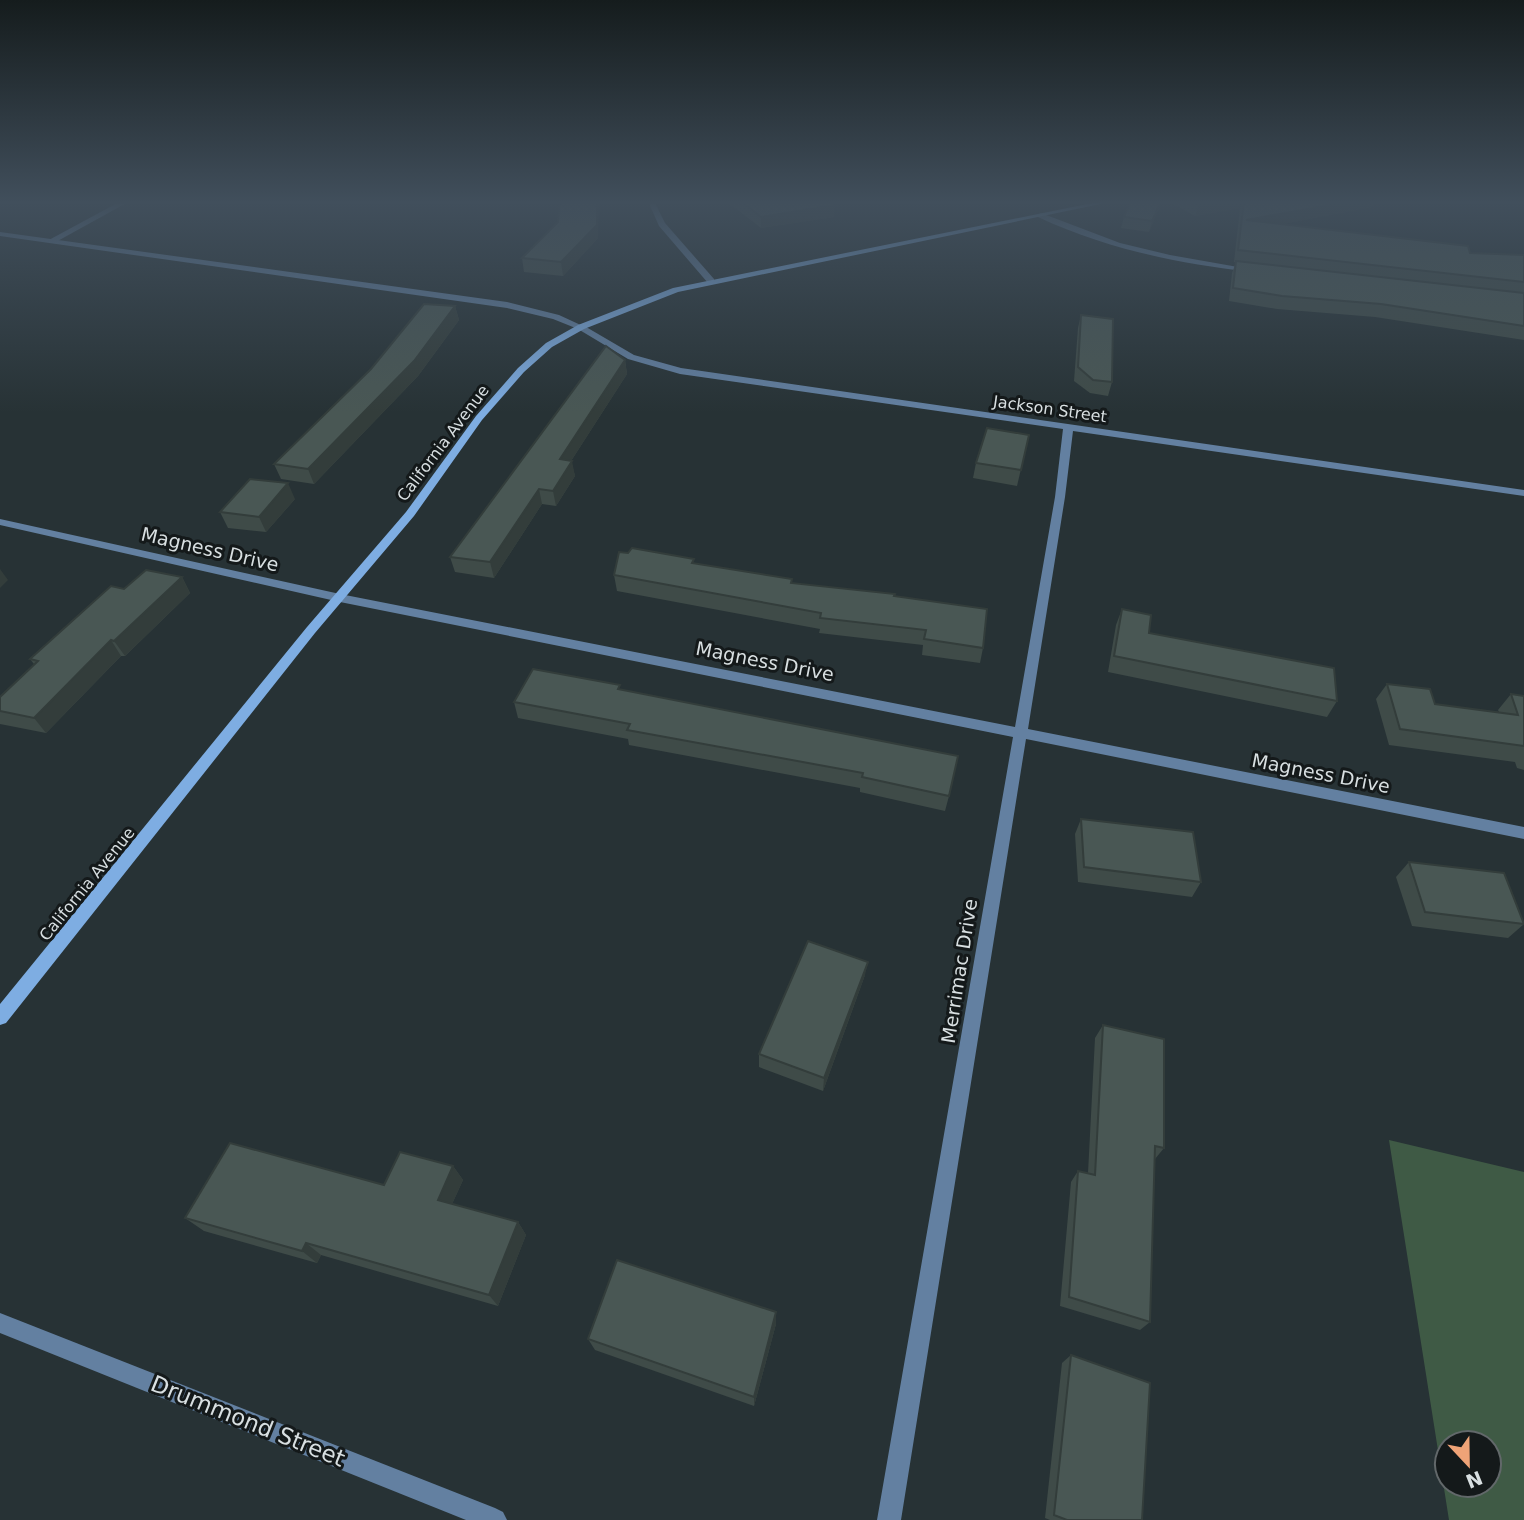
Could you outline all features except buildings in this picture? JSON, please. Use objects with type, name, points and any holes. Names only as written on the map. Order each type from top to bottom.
[{"type":"main road","name":"California Avenue","points":[[0,1017],[311,630],[410,514],[479,418],[521,370],[549,345],[581,327],[647,300],[711,281],[756,272]]},
{"type":"street","name":"Jackson Street","points":[[268,272],[508,306],[556,317],[581,327],[631,357],[680,371],[1524,493]]},
{"type":"street","points":[[703,272],[711,281]]},
{"type":"street","name":"Merrimac Drive","points":[[889,1520],[1068,428]]},
{"type":"street","name":"Magness Drive","points":[[0,522],[340,598],[1524,833]]},
{"type":"street","name":"Drummond Street","points":[[0,1323],[495,1520]]},
{"type":"green space","points":[[1389,1140],[1524,1172],[1524,1520],[1449,1520],[1446,1499],[1503,1499],[1503,1429],[1435,1429]]}]
